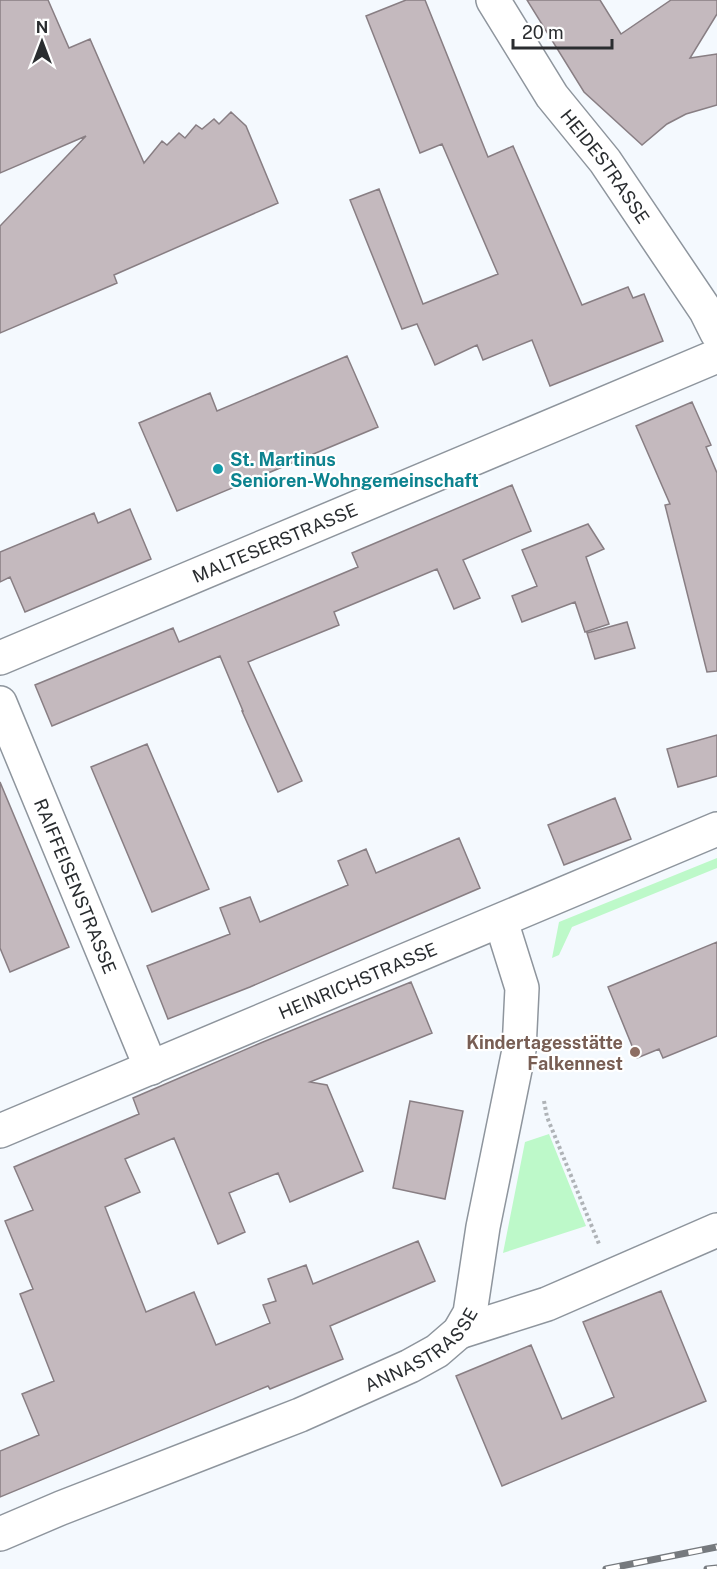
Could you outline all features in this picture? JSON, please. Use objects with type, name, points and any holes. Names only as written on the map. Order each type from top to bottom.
[{"type":"street","name":"HEIDESTRASSE","points":[[493,0],[552,96],[606,161],[706,311],[717,333]]},
{"type":"street","name":"MALTESERSTRASSE","points":[[0,658],[717,356]]},
{"type":"street","name":"RAIFFEISENSTRASSE","points":[[0,703],[151,1068]]},
{"type":"street","name":"HEINRICHSTRASSE","points":[[0,1131],[717,829]]},
{"type":"street","name":"ANNASTRASSE","points":[[0,1534],[300,1415],[410,1366],[437,1351],[459,1332],[470,1313],[483,1227],[519,1050],[522,988],[501,921]]},
{"type":"street","points":[[459,1332],[547,1304],[717,1230]]},
{"type":"path","points":[[543,1091],[547,1118],[612,1276]]},
{"type":"green space","points":[[717,858],[717,868],[572,927],[559,955],[552,958],[559,922]]},
{"type":"green space","points":[[549,1134],[586,1226],[503,1253],[525,1142]]},
{"type":"building","points":[[0,0],[48,0],[69,48],[90,39],[144,163],[162,141],[167,145],[179,133],[185,138],[196,125],[202,129],[214,119],[219,124],[231,112],[246,126],[278,203],[114,275],[117,283],[0,333],[0,226],[86,136],[0,173]]},
{"type":"building","points":[[406,0],[425,0],[488,157],[513,146],[582,305],[628,287],[633,298],[644,294],[663,341],[550,386],[532,340],[483,360],[477,345],[435,365],[417,324],[402,329],[350,200],[379,189],[423,304],[498,274],[442,144],[420,153],[366,16]]},
{"type":"building","points":[[527,0],[600,0],[621,34],[671,0],[717,0],[717,14],[690,58],[717,54],[717,105],[686,114],[667,124],[642,145],[584,92]]},
{"type":"building","name":"St. Martinus Senioren-Wohngemeinschaft","points":[[347,356],[378,427],[177,511],[139,423],[210,393],[217,411]]},
{"type":"building","points":[[692,402],[711,445],[706,447],[717,473],[717,671],[707,672],[665,505],[670,504],[636,426]]},
{"type":"building","points":[[512,485],[531,531],[463,560],[480,598],[454,609],[437,569],[334,612],[339,625],[248,662],[302,781],[278,792],[220,656],[52,726],[35,685],[173,628],[179,642],[358,567],[352,553]]},
{"type":"building","points":[[130,509],[151,559],[25,612],[10,577],[0,582],[0,552],[94,513],[98,523]]},
{"type":"building","points":[[588,524],[604,549],[586,557],[609,624],[585,632],[575,602],[522,622],[512,596],[537,586],[522,550]]},
{"type":"building","points":[[627,622],[635,648],[595,659],[587,633]]},
{"type":"building","points":[[717,735],[717,776],[678,787],[667,749]]},
{"type":"building","points":[[147,744],[209,889],[152,912],[91,767]]},
{"type":"building","points":[[0,782],[69,947],[10,972],[0,948]]},
{"type":"building","points":[[615,798],[631,839],[564,865],[548,825]]},
{"type":"building","points":[[459,838],[480,888],[250,987],[168,1019],[147,966],[230,934],[220,908],[250,897],[260,922],[348,885],[338,861],[366,849],[376,873]]},
{"type":"building","points":[[717,942],[717,1036],[663,1058],[659,1049],[637,1058],[608,987]]},
{"type":"building","points":[[411,982],[432,1033],[310,1082],[327,1085],[363,1171],[290,1202],[278,1173],[229,1193],[245,1232],[218,1244],[174,1138],[125,1159],[140,1192],[105,1207],[146,1312],[194,1292],[216,1345],[270,1323],[263,1305],[276,1301],[268,1279],[306,1265],[313,1284],[418,1241],[435,1281],[330,1326],[343,1359],[270,1389],[268,1386],[0,1497],[0,1451],[39,1435],[22,1394],[54,1381],[20,1294],[33,1289],[5,1221],[33,1210],[14,1167],[139,1114],[133,1098]]},
{"type":"building","points":[[410,1101],[463,1111],[445,1199],[393,1188]]},
{"type":"building","points":[[661,1291],[706,1401],[502,1486],[456,1376],[531,1345],[562,1419],[614,1397],[583,1322]]},
{"type":"railway","points":[[606,1569],[717,1547]]},
{"type":"railway","points":[[707,1569],[717,1568]]},
{"type":"place","name":"St. Martinus Senioren-Wohngemeinschaft","points":[[218,469]]},
{"type":"place","name":"Kindertagesstätte Falkennest","points":[[635,1052]]}]
